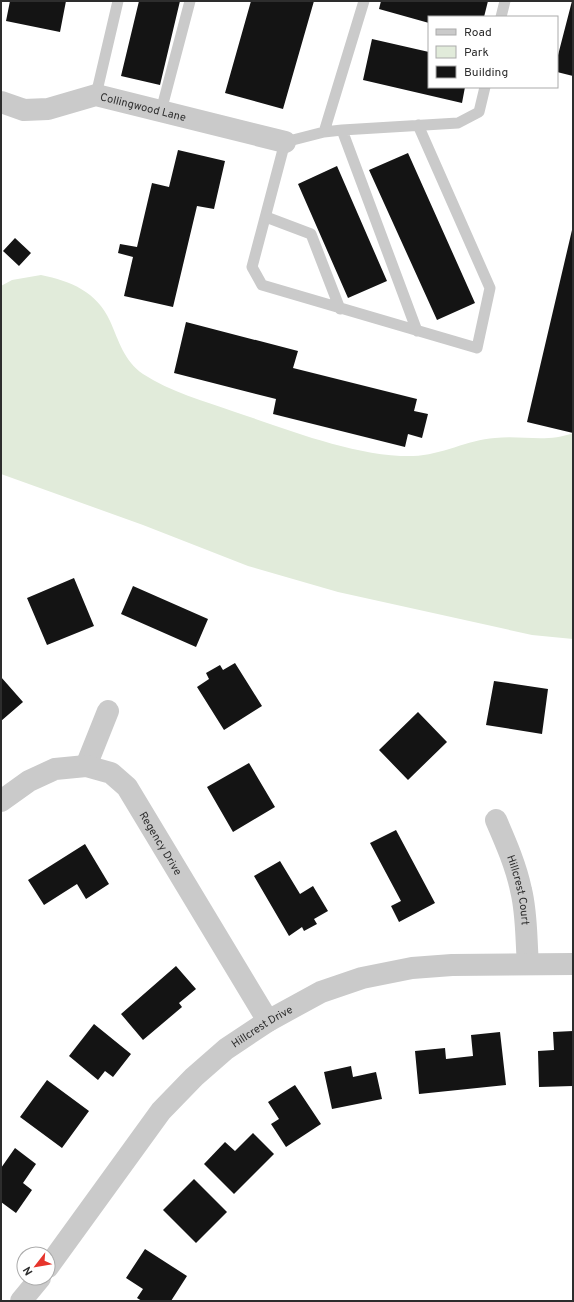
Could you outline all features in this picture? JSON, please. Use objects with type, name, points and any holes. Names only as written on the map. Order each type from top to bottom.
[{"type":"street","name":"Collingwood Lane","points":[[1,102],[24,110],[48,109],[96,95],[285,142]]},
{"type":"street","points":[[86,766],[108,711]]},
{"type":"street","name":"Regency Drive","points":[[1,801],[29,781],[55,769],[86,766],[112,773],[127,787],[268,1021]]},
{"type":"street","name":"Hillcrest Court","points":[[496,820],[514,864],[522,891],[526,923],[528,964]]},
{"type":"street","name":"Hillcrest Drive","points":[[56,1256],[162,1111],[194,1077],[226,1049],[268,1021],[321,992],[362,978],[412,968],[573,964]]},
{"type":"street","points":[[21,1301],[33,1286]]},
{"type":"lane","points":[[96,95],[118,1]]},
{"type":"lane","points":[[161,111],[190,1]]},
{"type":"lane","points":[[324,132],[364,1]]},
{"type":"lane","points":[[501,16],[505,1]]},
{"type":"lane","points":[[418,125],[490,288],[477,348],[262,285],[252,268],[285,142],[324,132],[342,130],[418,125],[458,123],[479,112],[485,88]]},
{"type":"lane","points":[[342,130],[417,331]]},
{"type":"lane","points":[[266,217],[311,234],[340,308]]},
{"type":"green space","points":[[41,275],[63,281],[82,289],[98,302],[105,311],[123,350],[131,363],[136,369],[153,380],[188,396],[323,441],[369,452],[413,456],[434,453],[485,439],[505,437],[554,438],[573,433],[573,639],[532,635],[338,592],[248,566],[143,525],[1,474],[1,286],[12,280]]},
{"type":"building","points":[[10,1],[66,1],[60,32],[6,21]]},
{"type":"building","points":[[139,1],[180,1],[160,85],[121,76]]},
{"type":"building","points":[[251,1],[314,1],[283,109],[225,93]]},
{"type":"building","points":[[381,1],[488,1],[484,16],[428,16],[428,23],[379,9]]},
{"type":"building","points":[[573,1],[573,76],[558,72],[558,55]]},
{"type":"building","points":[[372,39],[428,52],[428,88],[465,88],[462,103],[363,80]]},
{"type":"building","points":[[178,150],[225,161],[214,209],[197,206],[173,307],[124,296],[133,257],[118,253],[120,244],[137,247],[152,183],[169,187]]},
{"type":"building","points":[[408,153],[475,303],[437,320],[369,170]]},
{"type":"building","points":[[337,166],[387,281],[348,298],[298,184]]},
{"type":"building","points":[[573,230],[573,433],[527,422]]},
{"type":"building","points":[[15,238],[31,253],[19,266],[3,251]]},
{"type":"building","points":[[186,322],[298,351],[293,368],[417,399],[414,411],[428,414],[422,438],[408,434],[405,447],[273,414],[276,399],[174,373]]},
{"type":"building","points":[[74,578],[94,626],[47,645],[27,598]]},
{"type":"building","points":[[133,586],[208,619],[196,647],[121,614]]},
{"type":"building","points":[[235,663],[262,706],[224,730],[197,687],[209,679],[206,673],[220,665],[223,670]]},
{"type":"building","points":[[1,677],[23,702],[1,721]]},
{"type":"building","points":[[494,681],[548,689],[542,734],[486,725]]},
{"type":"building","points":[[418,712],[447,742],[408,780],[379,750]]},
{"type":"building","points":[[249,763],[275,807],[233,832],[207,787]]},
{"type":"building","points":[[396,830],[435,903],[399,922],[391,906],[401,901],[370,843]]},
{"type":"building","points":[[85,844],[109,884],[86,899],[77,884],[44,905],[28,880]]},
{"type":"building","points":[[280,861],[300,894],[313,886],[328,911],[314,919],[317,924],[304,931],[302,927],[289,936],[254,876]]},
{"type":"building","points":[[176,966],[196,989],[179,1003],[182,1007],[143,1040],[121,1014]]},
{"type":"building","points":[[94,1024],[131,1054],[113,1077],[105,1071],[98,1080],[69,1056]]},
{"type":"building","points":[[573,1031],[573,1086],[539,1087],[538,1051],[554,1050],[553,1032]]},
{"type":"building","points":[[500,1032],[506,1085],[419,1094],[415,1051],[445,1048],[446,1059],[473,1056],[471,1035]]},
{"type":"building","points":[[351,1066],[353,1077],[376,1072],[382,1099],[332,1109],[324,1072]]},
{"type":"building","points":[[47,1080],[89,1111],[62,1148],[20,1117]]},
{"type":"building","points":[[295,1085],[321,1124],[286,1147],[271,1124],[279,1119],[268,1102]]},
{"type":"building","points":[[253,1133],[274,1154],[234,1194],[204,1164],[225,1142],[235,1151]]},
{"type":"building","points":[[15,1148],[36,1164],[23,1183],[32,1190],[16,1213],[1,1202],[1,1168]]},
{"type":"building","points":[[194,1179],[227,1212],[196,1243],[163,1210]]},
{"type":"building","points":[[145,1249],[187,1276],[171,1301],[142,1301],[137,1298],[143,1289],[126,1278]]}]
